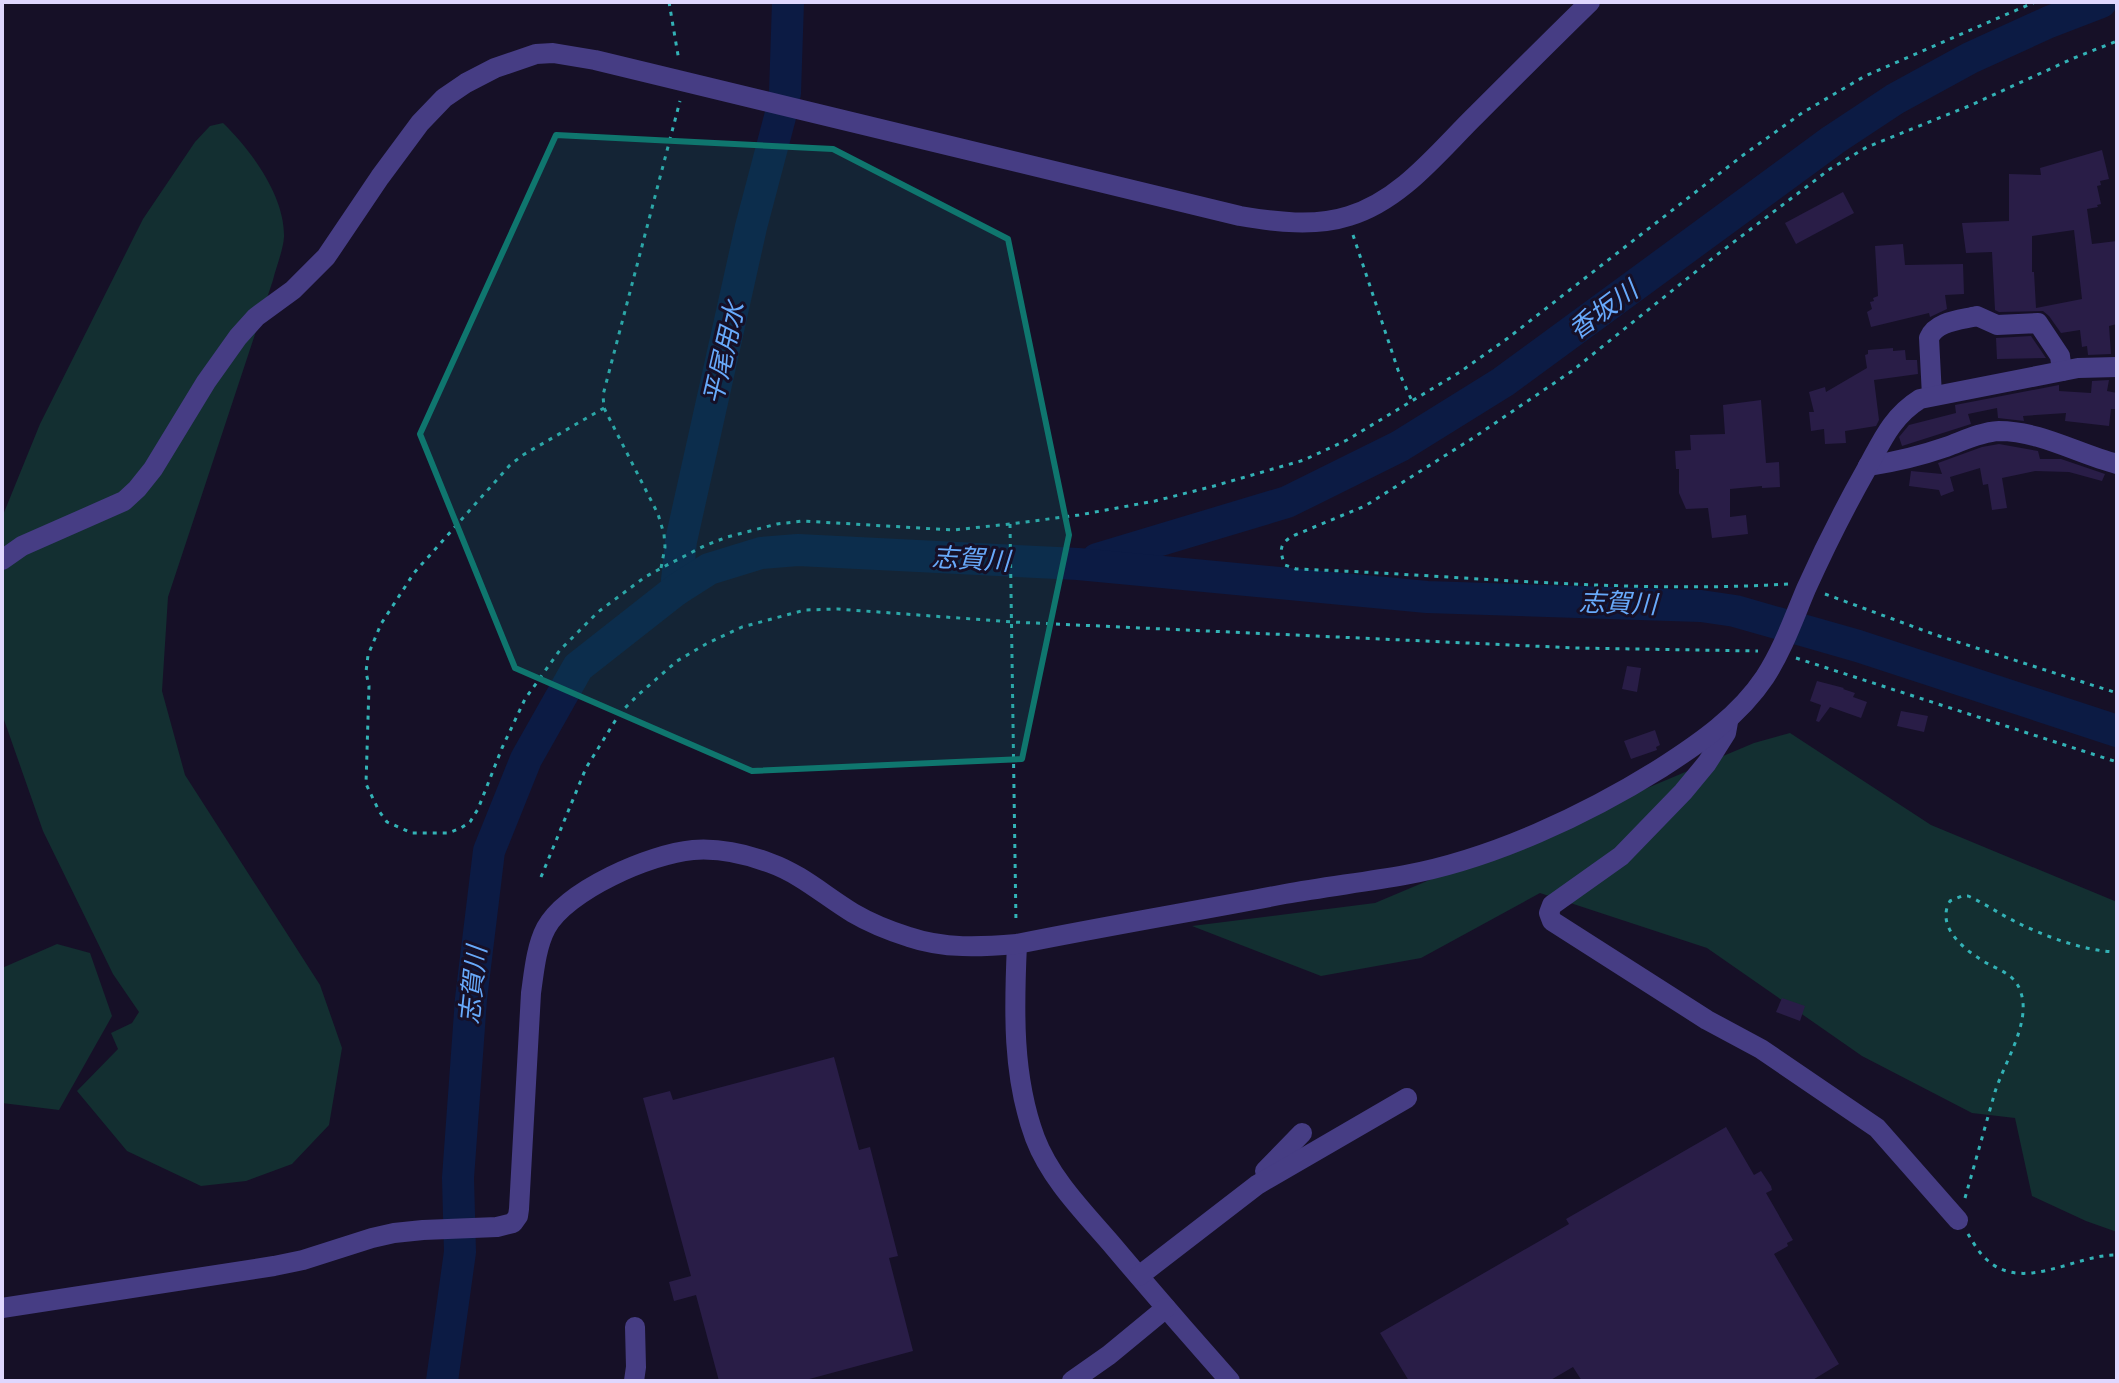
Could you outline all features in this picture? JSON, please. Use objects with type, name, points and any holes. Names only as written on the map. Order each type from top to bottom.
[{"type":"street","points":[[2,560],[22,546],[124,501],[137,489],[238,337],[256,317],[293,290],[326,257],[420,123],[444,98],[495,68],[536,54],[553,53],[595,60],[1240,216],[1288,222],[1317,221],[1347,217],[1378,204],[1409,181],[1590,2]]},
{"type":"street","points":[[1932,396],[1929,338],[1932,331],[1939,325],[1977,316],[1997,325],[2038,323],[2060,356],[2062,371]]},
{"type":"street","points":[[2,1308],[274,1266],[372,1238],[423,1230],[497,1227],[513,1223],[519,1209],[531,993],[546,930],[555,916],[588,890],[619,872],[664,855],[693,850],[722,850],[756,858],[790,871],[855,914],[910,938],[976,947],[1017,944],[1340,884],[1407,875],[1467,859],[1541,832],[1672,761],[1715,731],[1745,702],[1780,652],[1844,508],[1899,414],[1920,399],[1932,396],[2062,371],[2117,367]]},
{"type":"street","points":[[1868,466],[1897,462],[1997,431],[2056,442],[2117,464]]},
{"type":"street","points":[[1729,718],[1726,733],[1683,792],[1621,856],[1552,905],[1549,913],[1552,921],[1707,1020],[1761,1049],[1877,1128],[1958,1220]]},
{"type":"street","points":[[1017,944],[1015,994],[1021,1086],[1044,1157],[1070,1195],[1230,1381]]},
{"type":"street","points":[[1139,1276],[1257,1185],[1407,1098]]},
{"type":"street","points":[[1257,1185],[1264,1171],[1302,1133]]},
{"type":"street","points":[[1072,1381],[1166,1308]]},
{"type":"street","points":[[634,1381],[635,1327]]},
{"type":"path","points":[[661,568],[665,547],[658,514],[604,408],[603,395],[681,97],[669,2]]},
{"type":"path","points":[[604,408],[510,465],[414,573],[381,624],[367,663],[366,784],[387,822],[412,833],[448,833],[470,822],[525,699],[560,650],[598,612],[645,577],[683,557],[751,530],[803,521],[953,530],[1079,515],[1155,501],[1304,460],[1347,440],[1460,372],[1802,113],[1865,76],[2035,2]]},
{"type":"path","points":[[2117,41],[1867,147],[1830,169],[1572,371],[1365,506],[1295,535],[1285,540],[1281,548],[1285,565],[1296,569],[1619,586],[1735,587],[1794,583],[1936,635],[2117,693]]},
{"type":"path","points":[[1347,217],[1398,370],[1412,401]]},
{"type":"path","points":[[1010,524],[1017,944]]},
{"type":"path","points":[[541,877],[586,768],[620,713],[658,676],[706,644],[742,627],[805,610],[838,609],[1576,648],[1780,652],[2117,762]]},
{"type":"path","points":[[2117,952],[2078,945],[2048,935],[1968,896],[1956,897],[1946,908],[1945,921],[1956,939],[1980,959],[2009,975],[2023,995],[2022,1021],[1996,1090],[1958,1220],[1986,1259],[2006,1271],[2028,1274],[2117,1255]]},
{"type":"highlighted area","points":[[556,135],[833,149],[1008,239],[1069,535],[1022,759],[752,771],[515,668],[420,434]]},
{"type":"green space","points":[[223,123],[255,160],[273,190],[283,221],[284,237],[273,280],[168,597],[162,691],[185,775],[320,985],[342,1048],[329,1125],[292,1164],[246,1181],[201,1186],[127,1151],[77,1091],[118,1049],[111,1033],[132,1023],[139,1012],[113,974],[43,831],[2,714],[2,522],[40,424],[143,219],[195,142],[210,126]]},
{"type":"green space","points":[[1790,733],[1931,825],[2117,902],[2117,1232],[2032,1196],[2015,1118],[1972,1113],[1862,1056],[1707,948],[1540,893],[1421,958],[1321,976],[1192,926],[1375,903],[1754,743]]},
{"type":"green space","points":[[57,944],[90,953],[112,1016],[59,1110],[2,1103],[2,968]]},
{"type":"building","points":[[2102,150],[2109,179],[2100,181],[2101,185],[2097,186],[2101,204],[2087,209],[2092,244],[2117,241],[2117,324],[2109,326],[2111,354],[2088,355],[2087,346],[2082,347],[2080,330],[2061,333],[2043,311],[1995,310],[1992,252],[1966,253],[1962,223],[2009,221],[2009,174],[2041,175],[2040,168]],"holes":[[[2074,230],[2082,299],[2036,308],[2032,236]]]},
{"type":"building","points":[[1843,192],[1854,213],[1796,244],[1785,223]]},
{"type":"building","points":[[1903,244],[1905,265],[1963,264],[1964,294],[1945,295],[1947,309],[1930,317],[1929,313],[1871,327],[1867,312],[1872,309],[1870,302],[1878,296],[1875,246]]},
{"type":"building","points":[[2031,336],[2046,358],[1997,359],[1996,338]]},
{"type":"building","points":[[1893,348],[1893,351],[1905,350],[1906,360],[1917,360],[1918,374],[1874,380],[1879,420],[1876,426],[1845,431],[1846,443],[1825,444],[1824,429],[1811,431],[1809,412],[1814,412],[1809,392],[1825,387],[1826,392],[1867,368],[1865,355],[1868,350]]},
{"type":"building","points":[[2109,380],[2107,391],[2117,393],[2117,409],[2111,409],[2109,426],[2065,421],[2066,413],[2023,416],[2024,421],[1998,418],[1997,408],[1968,414],[1971,424],[1902,446],[1899,437],[1909,425],[1956,413],[1955,405],[2059,385],[2059,391],[2091,393],[2092,381]]},
{"type":"building","points":[[1761,400],[1766,463],[1779,462],[1780,487],[1730,489],[1730,517],[1746,515],[1748,534],[1712,538],[1708,508],[1686,509],[1679,493],[1675,451],[1691,450],[1690,435],[1725,434],[1723,405]]},
{"type":"building","points":[[1999,444],[2038,451],[2040,459],[2061,459],[2105,474],[2102,481],[2069,472],[2035,471],[2002,478],[2007,508],[1992,510],[1988,484],[1983,485],[1980,468],[1950,477],[1954,491],[1941,496],[1939,490],[1909,486],[1911,471],[1942,474],[1938,463]]},
{"type":"building","points":[[1627,666],[1641,668],[1637,692],[1622,689]]},
{"type":"building","points":[[1817,681],[1844,688],[1855,693],[1853,697],[1867,702],[1861,718],[1830,707],[1819,722],[1816,721],[1821,705],[1810,701]]},
{"type":"building","points":[[1901,711],[1928,716],[1924,732],[1897,726]]},
{"type":"building","points":[[1655,730],[1660,745],[1656,747],[1657,750],[1631,759],[1624,741]]},
{"type":"building","points":[[1782,998],[1805,1006],[1800,1021],[1776,1012]]},
{"type":"building","points":[[834,1057],[859,1150],[870,1147],[898,1256],[889,1258],[913,1351],[802,1381],[719,1381],[696,1295],[674,1301],[669,1282],[691,1276],[643,1098],[670,1091],[673,1100]]},
{"type":"building","points":[[1726,1127],[1754,1175],[1761,1171],[1771,1186],[1772,1190],[1766,1193],[1793,1240],[1774,1254],[1839,1364],[1811,1381],[1582,1381],[1573,1367],[1549,1381],[1409,1381],[1380,1333],[1569,1224],[1566,1219]]},
{"type":"waterway","name":"平尾用水","points":[[785,93],[788,2]]},
{"type":"waterway","name":"香坂川","points":[[1097,559],[1287,502],[1400,446],[1503,382],[1833,140],[1895,99],[1970,58],[2101,2]]},
{"type":"waterway","name":"平尾用水","points":[[676,590],[681,541],[751,227],[780,117]]},
{"type":"waterway","name":"志賀川","points":[[442,1381],[460,1252],[458,1178],[471,999],[489,851],[526,759],[578,667],[676,590],[709,569],[761,553],[798,550],[1078,564],[1427,597],[1701,606],[1735,611],[1858,646],[2117,731]]}]
